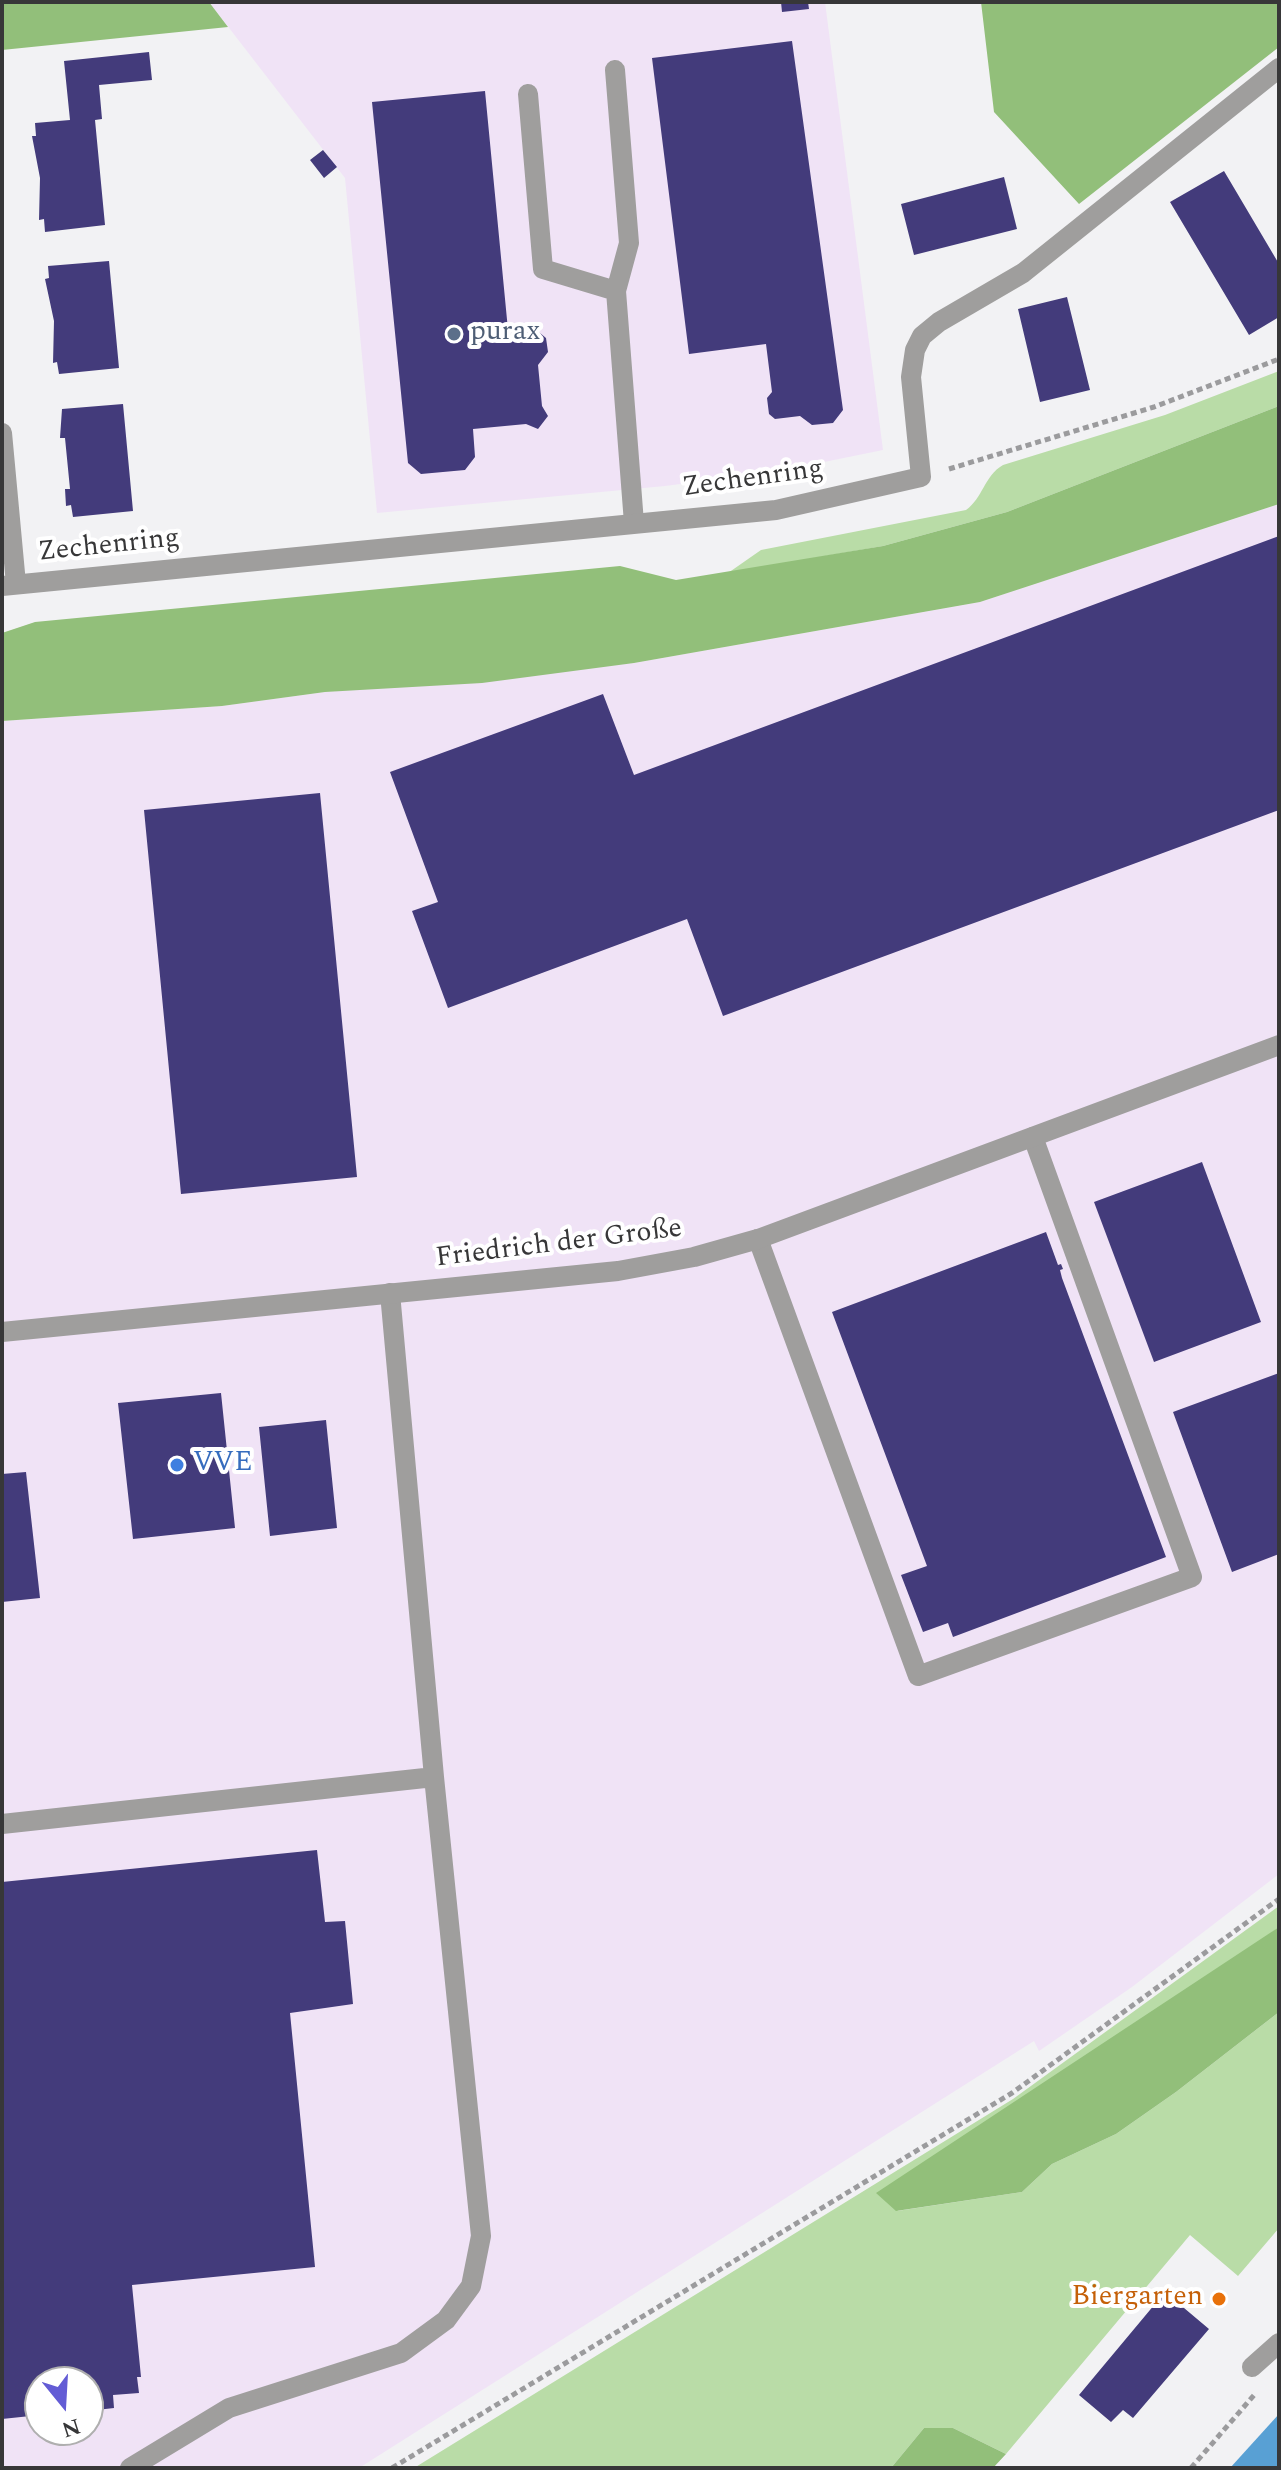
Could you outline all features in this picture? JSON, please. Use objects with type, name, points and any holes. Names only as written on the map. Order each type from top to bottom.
[{"type":"street","points":[[921,477],[911,377],[915,350],[922,336],[939,322],[1023,273],[1279,68]]},
{"type":"street","points":[[615,70],[629,243],[616,291],[634,523]]},
{"type":"street","points":[[528,94],[543,269],[616,291]]},
{"type":"street","points":[[2,433],[9,585]]},
{"type":"street","name":"Zechenring","points":[[9,585],[776,510],[921,477]]},
{"type":"street","name":"Friedrich der Große","points":[[2,1332],[618,1271],[694,1257],[758,1239],[1279,1045]]},
{"type":"street","points":[[758,1239],[918,1676],[1192,1577],[1033,1137]]},
{"type":"street","points":[[130,2468],[229,2408],[401,2353],[446,2320],[471,2286],[481,2236],[434,1777],[390,1293]]},
{"type":"street","points":[[2,1824],[434,1777]]},
{"type":"street","points":[[1252,2367],[1279,2343]]},
{"type":"path","points":[[921,477],[1154,407],[1279,359]]},
{"type":"path","points":[[392,2468],[1012,2093],[1279,1899]]},
{"type":"path","points":[[1191,2468],[1257,2392],[1252,2367]]},
{"type":"shaded area","points":[[209,2],[825,2],[883,450],[780,471],[665,486],[377,513],[345,178]]},
{"type":"shaded area","points":[[1279,504],[1279,1874],[1132,1987],[1039,2051],[1034,2041],[359,2468],[2,2468],[2,721],[222,706],[325,692],[634,663],[980,602]]},
{"type":"green space","points":[[2,2],[209,2],[228,27],[2,50]]},
{"type":"green space","points":[[981,2],[1279,2],[1279,47],[1079,204],[994,112]]},
{"type":"green space","points":[[1279,371],[1279,406],[1007,512],[883,546],[728,573],[761,550],[966,510],[1003,465],[1165,415]]},
{"type":"green space","points":[[1279,406],[1279,504],[980,602],[634,663],[482,683],[325,692],[222,706],[2,721],[2,633],[35,622],[620,566],[676,580],[883,546],[1007,512]]},
{"type":"green space","points":[[1279,1906],[1279,1927],[897,2211],[1022,2192],[1052,2164],[1116,2134],[1176,2092],[1279,2012],[1279,2228],[1238,2276],[1190,2235],[1006,2454],[953,2428],[924,2428],[891,2468],[414,2468],[1013,2099]]},
{"type":"green space","points":[[1279,1927],[1279,2012],[1116,2134],[1052,2164],[1022,2192],[896,2211],[876,2193]]},
{"type":"green space","points":[[924,2428],[953,2428],[1006,2454],[993,2468],[891,2468]]},
{"type":"water","points":[[1279,2414],[1279,2468],[1230,2468]]},
{"type":"building","points":[[781,2],[808,2],[809,9],[782,12]]},
{"type":"building","points":[[792,41],[843,410],[833,423],[812,425],[800,416],[775,419],[769,414],[767,398],[772,392],[766,344],[689,354],[652,58]]},
{"type":"building","points":[[149,52],[152,80],[99,85],[102,119],[95,120],[105,225],[45,232],[44,219],[39,220],[40,178],[32,136],[36,136],[35,123],[70,120],[64,61]]},
{"type":"building","points":[[485,91],[508,330],[534,328],[546,338],[548,352],[538,365],[542,406],[548,416],[538,429],[526,424],[473,429],[475,457],[465,470],[421,474],[408,463],[372,102]]},
{"type":"building","points":[[323,150],[337,167],[324,178],[310,160]]},
{"type":"building","points":[[1224,171],[1279,264],[1279,317],[1249,335],[1170,202]]},
{"type":"building","points":[[1004,177],[1017,229],[914,255],[901,204]]},
{"type":"building","points":[[109,261],[119,368],[59,374],[57,362],[53,363],[54,321],[45,279],[49,278],[48,266]]},
{"type":"building","points":[[1067,297],[1090,390],[1040,402],[1018,309]]},
{"type":"building","points":[[123,404],[133,511],[73,517],[71,505],[66,506],[65,489],[70,489],[65,438],[60,438],[62,409]]},
{"type":"building","points":[[1279,536],[1279,810],[723,1016],[687,919],[448,1008],[412,911],[438,902],[390,772],[603,694],[634,775]]},
{"type":"building","points":[[320,793],[357,1177],[181,1194],[144,810]]},
{"type":"building","points":[[1202,1162],[1261,1322],[1154,1362],[1094,1202]]},
{"type":"building","points":[[1046,1232],[1058,1265],[1061,1264],[1063,1269],[1060,1270],[1062,1278],[1166,1557],[953,1637],[948,1623],[923,1632],[901,1575],[927,1566],[832,1312]]},
{"type":"building","points":[[1279,1373],[1279,1554],[1232,1572],[1173,1412]]},
{"type":"building","name":"VVE","points":[[221,1393],[235,1528],[133,1539],[118,1403]]},
{"type":"building","points":[[326,1420],[337,1528],[270,1536],[259,1427]]},
{"type":"building","points":[[26,1472],[40,1598],[2,1602],[2,1474]]},
{"type":"building","points":[[317,1850],[325,1922],[345,1921],[353,2004],[290,2013],[315,2267],[132,2285],[141,2377],[137,2377],[139,2393],[113,2395],[114,2408],[104,2409],[104,2366],[24,2366],[24,2417],[2,2419],[2,1882]]},
{"type":"building","points":[[1165,2292],[1209,2329],[1133,2418],[1123,2410],[1111,2422],[1079,2395]]},
{"type":"place","name":"purax","points":[[454,334]]},
{"type":"place","name":"VVE","points":[[177,1465]]},
{"type":"place","name":"Biergarten","points":[[1219,2299]]}]
